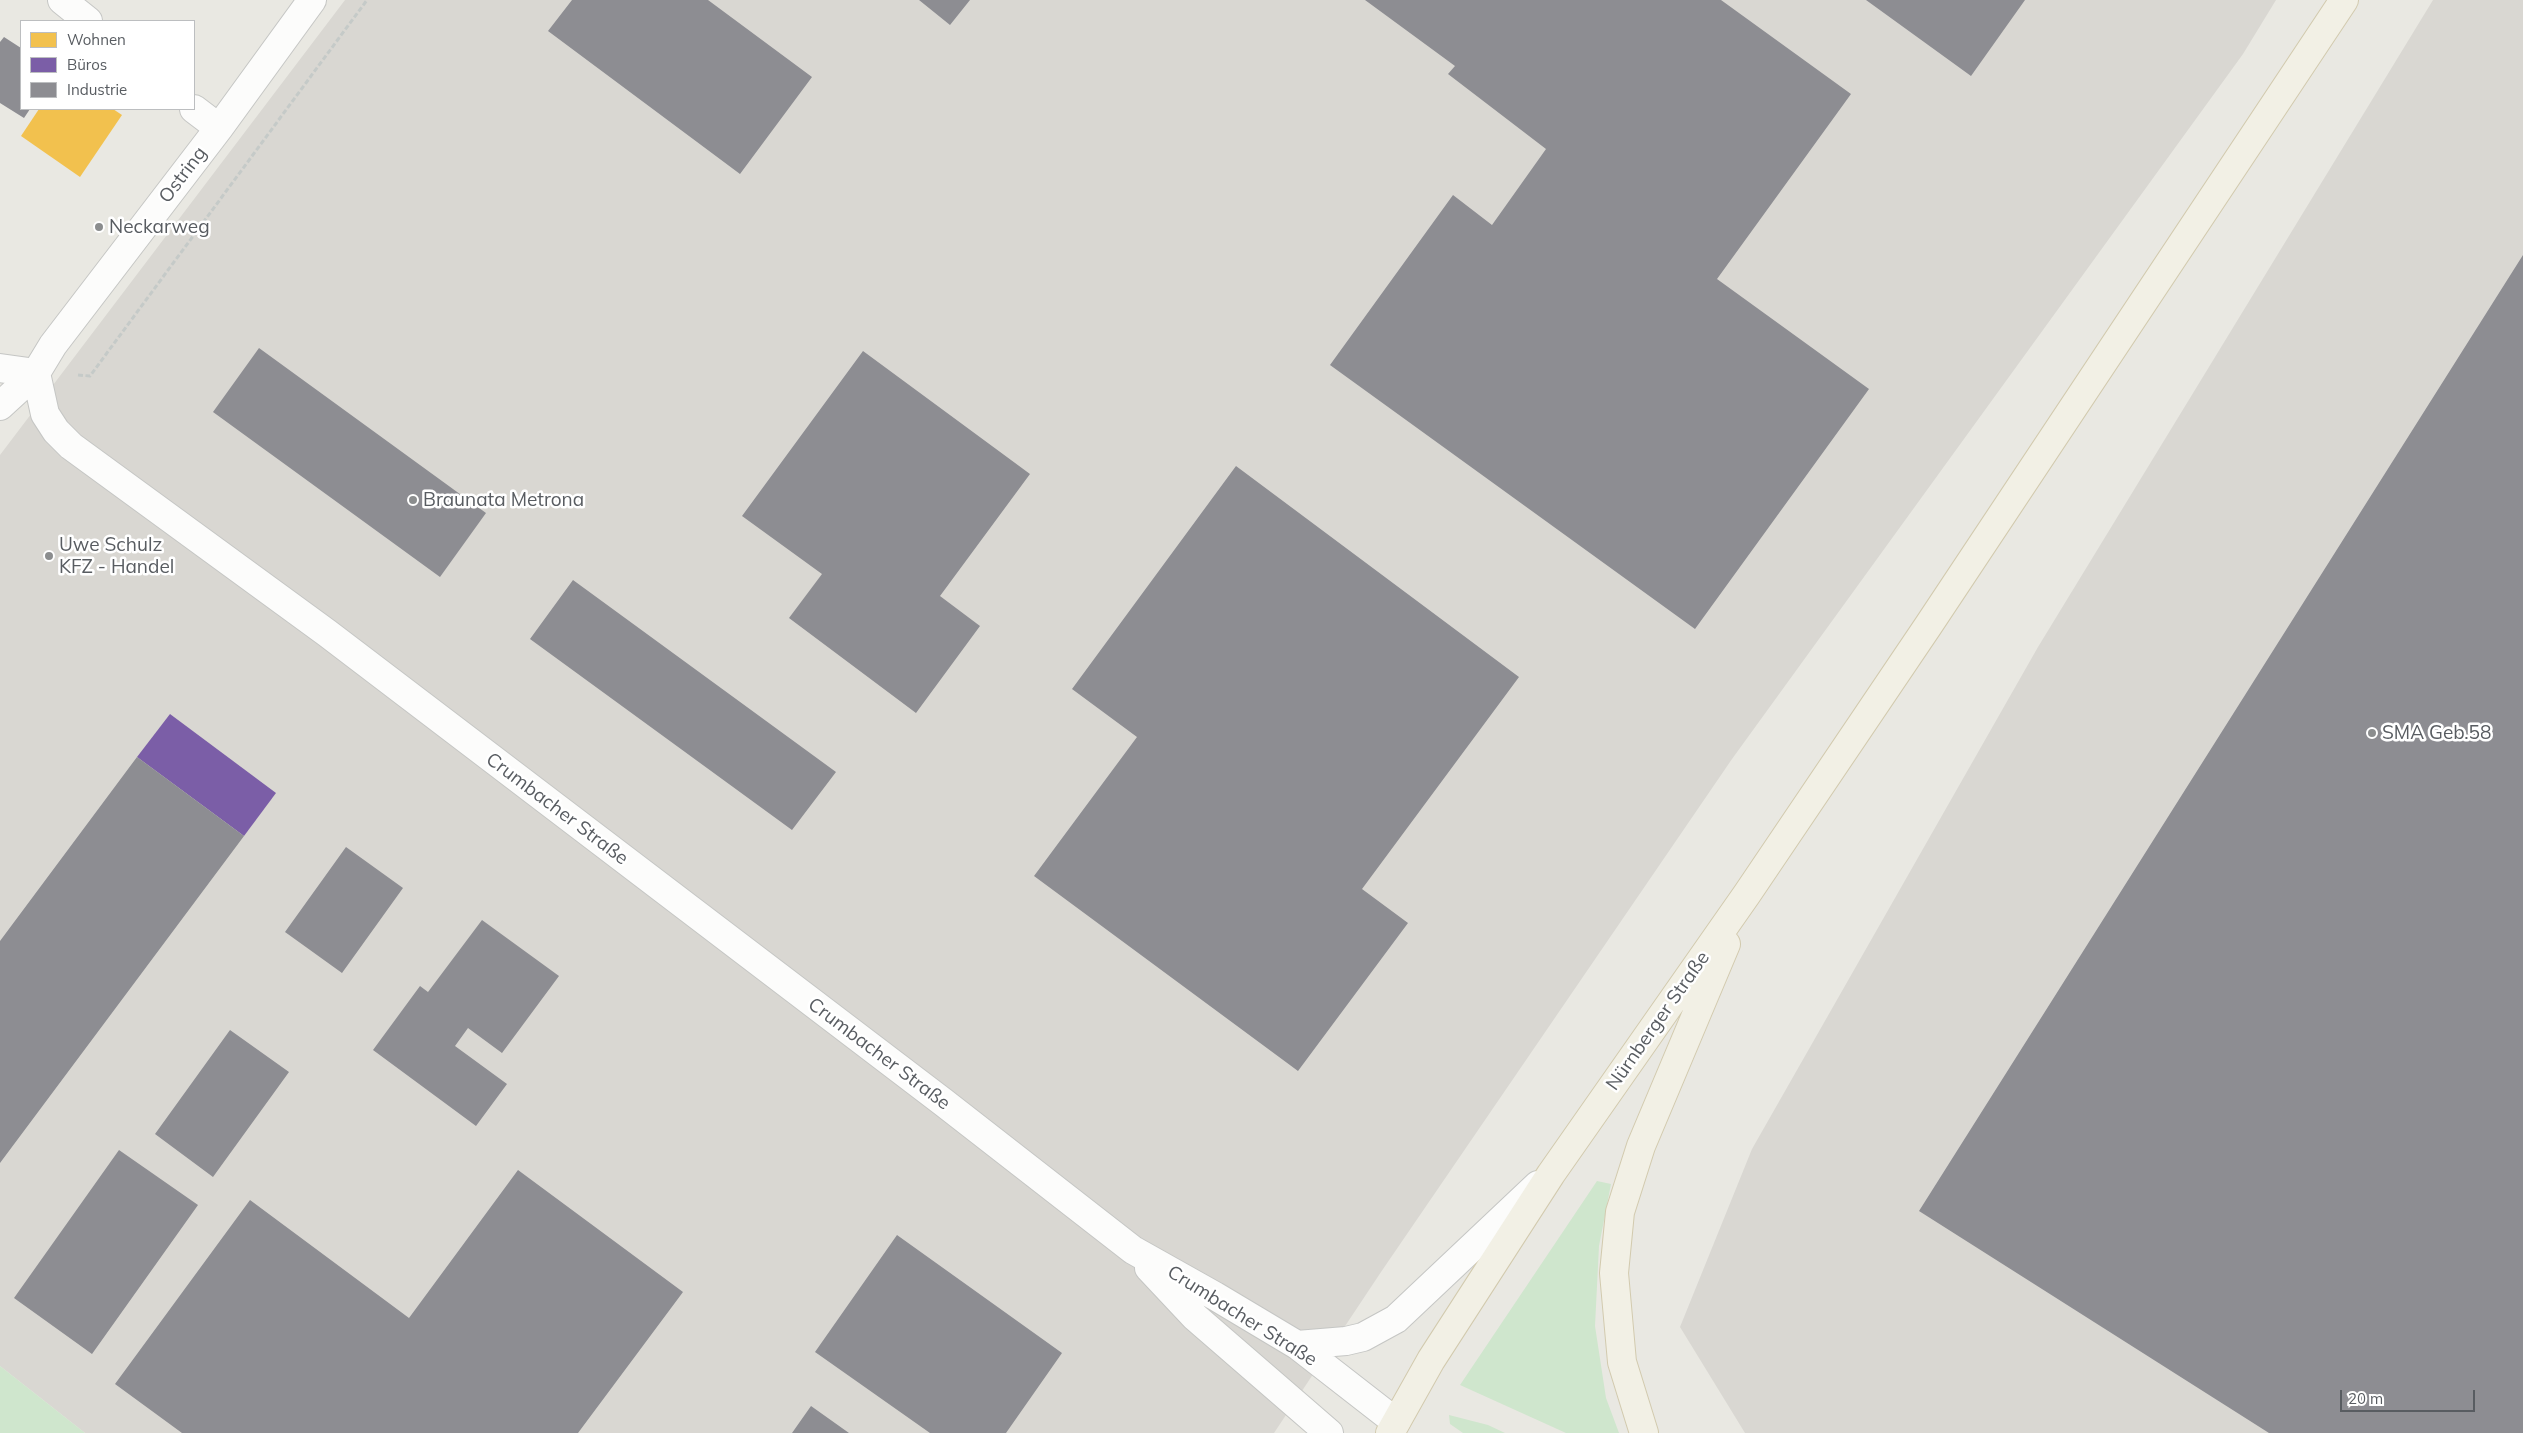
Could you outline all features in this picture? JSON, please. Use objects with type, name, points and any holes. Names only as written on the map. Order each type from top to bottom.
[{"type":"main road","name":"Nürnberger Straße","points":[[1400,1429],[1431,1360],[1550,1174],[1746,894],[1928,626],[2344,0]]},
{"type":"main road","points":[[1644,1433],[1622,1362],[1614,1273],[1620,1212],[1640,1146],[1746,894]]},
{"type":"street","points":[[62,0],[87,20]]},
{"type":"street","name":"Ostring","points":[[0,406],[36,373],[53,345],[218,128],[312,0]]},
{"type":"street","points":[[195,110],[218,128]]},
{"type":"street","points":[[0,368],[36,373]]},
{"type":"street","name":"Crumbacher Straße","points":[[36,373],[45,414],[56,431],[71,446],[326,633],[452,716],[1133,1250],[1297,1345],[1400,1429]]},
{"type":"street","points":[[1297,1345],[1322,1344],[1363,1337],[1396,1319],[1550,1174]]},
{"type":"street","name":"Crumbacher Straße","points":[[1133,1250],[1195,1317],[1329,1433]]},
{"type":"path","points":[[36,373],[90,376],[367,0]]},
{"type":"shaded area","points":[[345,0],[2276,0],[2243,54],[1732,759],[1381,1272],[1274,1433],[85,1433],[0,1366],[0,455]]},
{"type":"shaded area","points":[[2433,0],[2523,0],[2523,1433],[1745,1433],[1680,1327],[1752,1149],[2038,647]]},
{"type":"green space","points":[[1597,1181],[1611,1184],[1599,1246],[1595,1326],[1606,1398],[1619,1433],[1566,1433],[1460,1385]]},
{"type":"green space","points":[[0,1366],[85,1433],[0,1433]]},
{"type":"green space","points":[[1449,1415],[1488,1425],[1505,1433],[1463,1433],[1450,1424]]},
{"type":"building: Wohnen","points":[[38,110],[114,110],[122,115],[80,177],[21,136]]},
{"type":"building: Büros","points":[[170,714],[276,793],[244,836],[137,757]]},
{"type":"building: Industrie","points":[[572,0],[708,0],[812,77],[740,174],[548,31]]},
{"type":"building: Industrie","points":[[919,0],[970,0],[950,25]]},
{"type":"building: Industrie","points":[[1365,0],[1721,0],[1851,94],[1717,279],[1869,389],[1695,629],[1330,365],[1453,195],[1492,225],[1546,149],[1448,74],[1455,66]]},
{"type":"building: Industrie","points":[[1866,0],[2025,0],[1971,76]]},
{"type":"building: Industrie","points":[[4,37],[20,47],[20,110],[29,110],[24,118],[0,103],[0,42]]},
{"type":"building: Industrie","name":"SMA Geb.58","points":[[2523,255],[2523,1433],[2269,1433],[1919,1211]]},
{"type":"building: Industrie","points":[[259,348],[486,513],[440,577],[213,412]]},
{"type":"building: Industrie","points":[[863,351],[1030,474],[940,596],[980,626],[916,713],[789,618],[822,574],[742,516]]},
{"type":"building: Industrie","points":[[1236,466],[1519,677],[1362,889],[1408,923],[1298,1071],[1034,876],[1137,737],[1072,689]]},
{"type":"building: Industrie","points":[[573,580],[836,772],[792,830],[530,639]]},
{"type":"building: Industrie","points":[[137,757],[244,836],[0,1163],[0,941]]},
{"type":"building: Industrie","points":[[346,847],[403,888],[342,973],[285,932]]},
{"type":"building: Industrie","points":[[482,920],[559,976],[502,1053],[468,1028],[455,1046],[507,1084],[476,1126],[373,1050],[420,986],[428,992]]},
{"type":"building: Industrie","points":[[230,1030],[289,1072],[213,1177],[155,1134]]},
{"type":"building: Industrie","points":[[119,1150],[198,1205],[92,1354],[14,1298]]},
{"type":"building: Industrie","points":[[518,1170],[683,1292],[578,1433],[182,1433],[115,1384],[250,1200],[409,1318]]},
{"type":"building: Industrie","points":[[897,1235],[1062,1353],[1006,1433],[930,1433],[815,1352]]},
{"type":"building: Industrie","points":[[811,1406],[849,1433],[792,1433]]},
{"type":"place","name":"Neckarweg","points":[[99,227]]},
{"type":"place","name":"Braunata Metrona","points":[[413,500]]},
{"type":"place","name":"Uwe Schulz KFZ - Handel","points":[[49,556]]},
{"type":"place","name":"SMA Geb.58","points":[[2372,733]]}]
